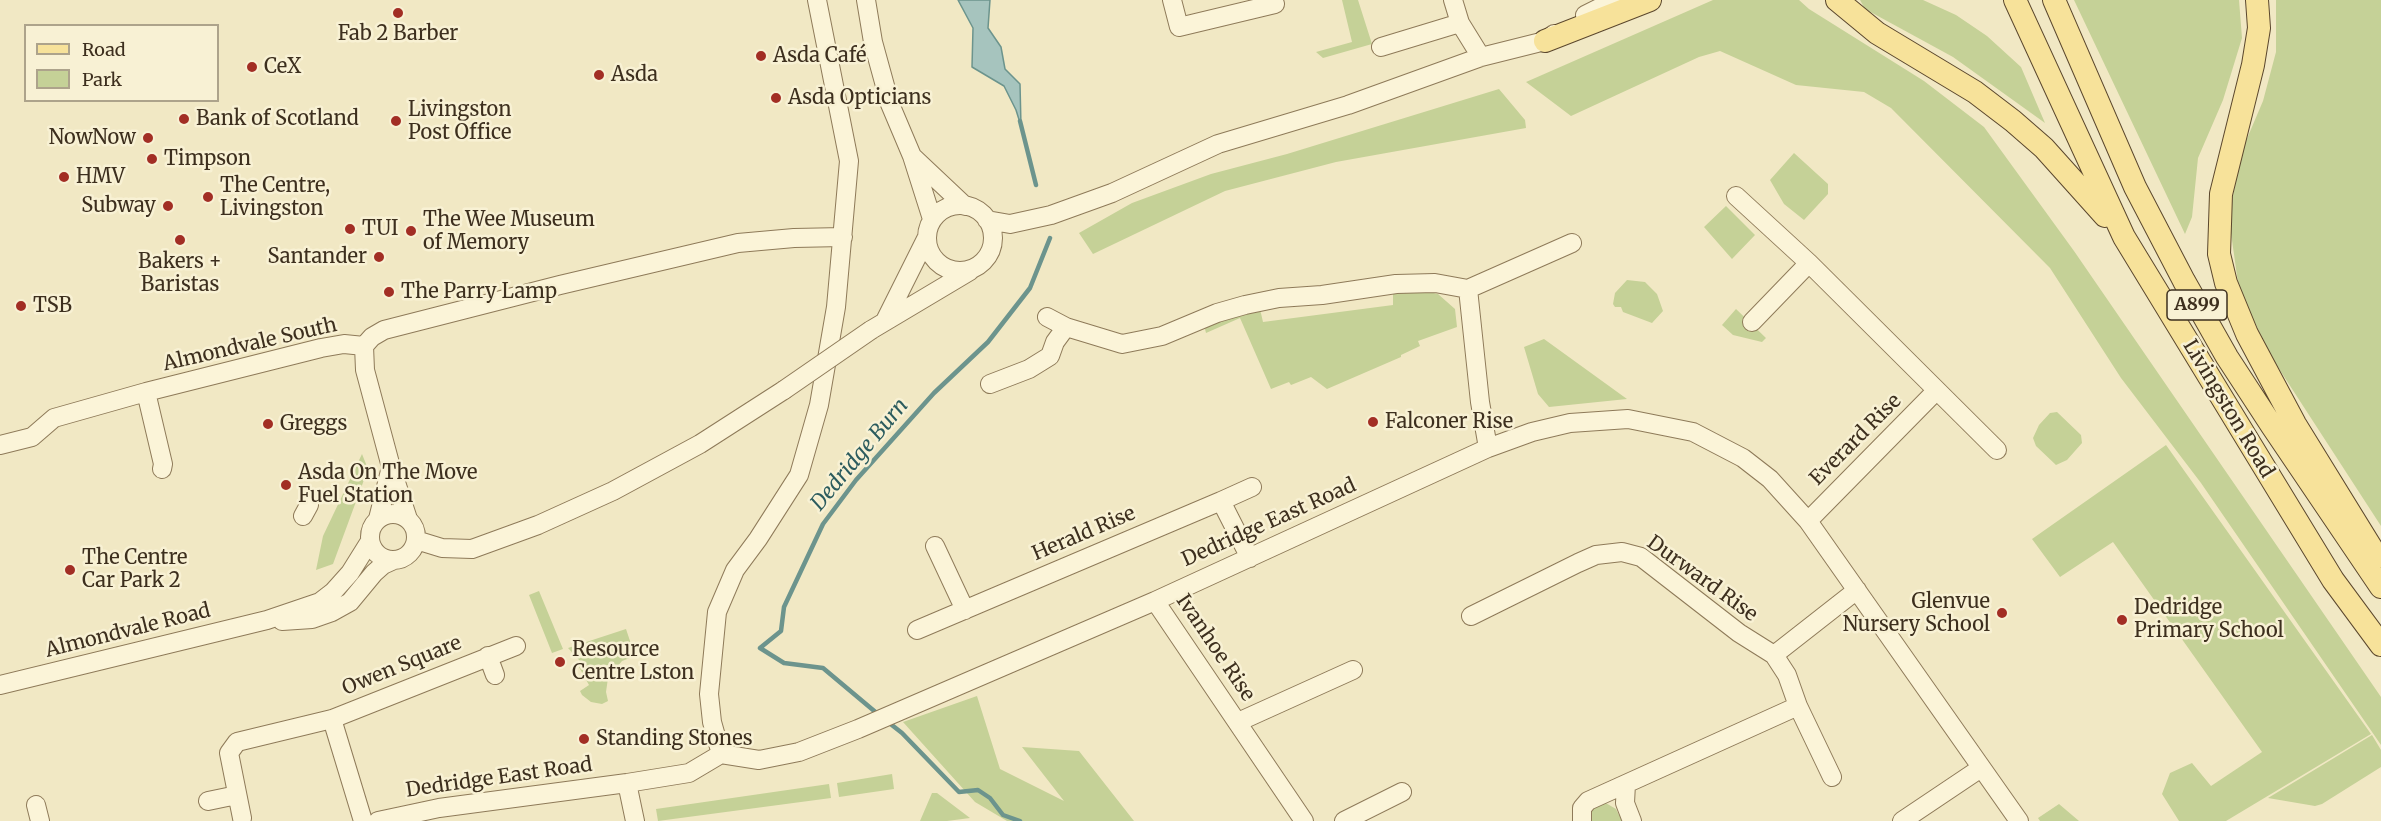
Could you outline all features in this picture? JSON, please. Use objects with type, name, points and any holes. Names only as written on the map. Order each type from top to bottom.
[{"type":"main road","points":[[1545,40],[1650,0]]},
{"type":"main road","points":[[1837,0],[1876,33],[1975,92],[2013,121],[2044,148],[2124,237]]},
{"type":"main road","name":"Livingston Road","points":[[2015,0],[2124,237],[2334,580],[2381,645]]},
{"type":"main road","name":"Livingston Road","points":[[2054,0],[2135,188],[2184,281],[2227,357],[2381,587]]},
{"type":"main road","points":[[2257,0],[2259,27],[2253,65],[2221,194],[2219,254],[2226,283],[2247,334],[2295,423],[2381,565]]},
{"type":"street","points":[[721,754],[712,722],[709,694],[717,612],[735,570],[799,475],[819,405],[836,307],[849,161],[817,0]]},
{"type":"street","points":[[866,0],[873,42],[890,104],[912,156],[933,219]]},
{"type":"street","points":[[1172,0],[1179,27],[1275,4]]},
{"type":"street","points":[[1453,0],[1460,23],[1481,57]]},
{"type":"street","points":[[987,220],[1010,224],[1051,215],[1112,193],[1218,144],[1348,105],[1481,57],[1545,40],[1576,19],[1615,0]]},
{"type":"street","points":[[1382,47],[1460,23]]},
{"type":"street","points":[[912,156],[965,206]]},
{"type":"street","points":[[1736,196],[1809,263],[1997,450]]},
{"type":"street","points":[[416,540],[442,548],[472,549],[538,525],[614,491],[700,444],[784,390],[886,319],[985,260],[993,242],[992,231],[987,220],[975,209],[952,206],[942,210],[933,219],[926,239],[886,319]]},
{"type":"street","name":"Almondvale South","points":[[408,519],[364,370],[364,346],[372,337],[384,330],[738,243],[843,237]]},
{"type":"street","points":[[926,239],[929,251],[937,263],[955,271],[971,269]]},
{"type":"street","points":[[1047,316],[1066,327],[1122,344],[1162,336],[1245,304],[1280,298],[1322,295],[1396,284],[1435,283],[1468,289],[1572,243]]},
{"type":"street","points":[[1752,322],[1809,263]]},
{"type":"street","points":[[1468,289],[1480,402],[1488,448]]},
{"type":"street","points":[[990,384],[1029,369],[1050,356],[1054,342],[1066,327]]},
{"type":"street","name":"Almondvale South","points":[[0,445],[32,437],[54,418],[146,392],[321,348],[344,344],[364,346]]},
{"type":"street","name":"Everard Rise","points":[[1808,521],[1936,391]]},
{"type":"street","name":"Almondvale South","points":[[146,392],[163,464],[162,469]]},
{"type":"street","name":"Dedridge East Road","points":[[378,821],[439,808],[689,773],[721,754],[759,760],[799,752],[858,729],[1155,601],[1488,448],[1532,432],[1570,423],[1628,420],[1693,432],[1743,458],[1770,479],[1808,521],[2019,821]]},
{"type":"street","name":"Almondvale South","points":[[378,519],[391,467]]},
{"type":"street","name":"Herald Rise","points":[[917,630],[1252,487]]},
{"type":"street","points":[[1221,501],[1250,558]]},
{"type":"street","points":[[394,513],[408,519],[416,533],[416,540],[409,554],[394,560],[379,555],[370,541],[370,533],[378,519],[394,513]]},
{"type":"street","name":"Almondvale Road","points":[[0,685],[267,620],[320,602],[333,592],[350,573],[370,541]]},
{"type":"street","points":[[935,546],[965,610]]},
{"type":"street","name":"Durward Rise","points":[[1471,616],[1596,555],[1622,552],[1641,557],[1739,633],[1774,656],[1787,675],[1798,706],[1832,777]]},
{"type":"street","name":"Almondvale Road","points":[[267,620],[312,619],[332,612],[350,602],[374,573],[383,565],[394,560]]},
{"type":"street","points":[[1774,656],[1818,618],[1857,590]]},
{"type":"street","name":"Ivanhoe Rise","points":[[1155,601],[1304,821]]},
{"type":"street","name":"Owen Square","points":[[208,801],[238,809],[229,753],[237,742],[332,718],[516,646]]},
{"type":"street","name":"Owen Square","points":[[488,656],[495,675]]},
{"type":"street","name":"Ivanhoe Rise","points":[[1238,722],[1353,670]]},
{"type":"street","points":[[1582,821],[1582,808],[1588,801],[1798,706]]},
{"type":"street","name":"Owen Square","points":[[332,718],[363,821]]},
{"type":"street","points":[[1902,821],[1981,768]]},
{"type":"street","points":[[627,783],[635,821]]},
{"type":"street","points":[[1626,784],[1625,803],[1632,821]]},
{"type":"street","points":[[1344,821],[1381,793],[1402,792]]},
{"type":"green space","points":[[1342,0],[1358,0],[1372,44],[1323,58],[1316,52],[1352,42]]},
{"type":"green space","points":[[1713,0],[1799,0],[1809,9],[1924,81],[1984,127],[2074,251],[2381,697],[2381,745],[2201,483],[2121,378],[2050,268],[1891,108],[1864,92],[1796,85],[1720,51],[1699,57],[1571,116],[1526,82]]},
{"type":"green space","points":[[1860,0],[1923,0],[1956,15],[1987,36],[2021,67],[2045,123],[1953,57],[1865,9]]},
{"type":"green space","points":[[2074,0],[2239,0],[2242,38],[2223,100],[2198,158],[2192,217],[2185,234]]},
{"type":"green space","points":[[2276,0],[2381,0],[2381,526],[2272,358],[2239,290],[2229,219],[2240,155],[2263,101],[2276,52]]},
{"type":"green space","points":[[1499,89],[1525,120],[1526,128],[1336,162],[1225,191],[1093,254],[1079,233],[1132,203],[1211,174],[1287,154]]},
{"type":"green space","points":[[1794,153],[1828,184],[1828,194],[1804,220],[1784,204],[1770,180]]},
{"type":"green space","points":[[1726,206],[1755,235],[1732,259],[1704,227]]},
{"type":"green space","points":[[1627,280],[1645,282],[1657,294],[1663,311],[1652,323],[1623,312],[1621,307],[1615,307],[1613,304],[1615,293]]},
{"type":"green space","points":[[1420,290],[1438,294],[1455,309],[1457,327],[1418,341],[1420,346],[1401,357],[1327,389],[1311,377],[1291,385],[1289,382],[1271,389],[1240,318],[1206,333],[1204,325],[1260,309],[1263,322],[1393,305],[1393,293]]},
{"type":"green space","points":[[1736,309],[1766,338],[1762,342],[1733,335],[1722,325]]},
{"type":"green space","points":[[1544,339],[1627,399],[1549,407],[1538,394],[1524,347]]},
{"type":"green space","points":[[2057,412],[2081,435],[2082,443],[2067,460],[2056,465],[2036,446],[2033,438],[2039,425],[2050,413]]},
{"type":"green space","points":[[2166,445],[2371,734],[2226,821],[2179,821],[2162,794],[2170,773],[2192,763],[2211,786],[2262,752],[2113,542],[2060,577],[2032,539]]},
{"type":"green space","points":[[362,454],[368,469],[333,564],[316,570],[323,536]]},
{"type":"green space","points":[[539,591],[563,649],[552,653],[529,595]]},
{"type":"green space","points":[[626,629],[635,656],[622,661],[608,678],[606,692],[608,701],[602,704],[591,702],[580,691],[589,685],[579,667],[580,661],[568,648]]},
{"type":"green space","points":[[977,696],[1000,769],[1064,801],[1022,747],[1079,751],[1134,821],[1007,821],[975,802],[903,722]]},
{"type":"green space","points":[[2372,735],[2381,750],[2381,767],[2322,804],[2315,806],[2268,798]]},
{"type":"green space","points":[[892,774],[894,789],[839,797],[837,783]]},
{"type":"green space","points":[[829,784],[831,798],[658,821],[656,809]]},
{"type":"green space","points":[[932,793],[937,793],[970,818],[920,821]]},
{"type":"green space","points":[[1604,802],[1616,809],[1622,821],[1589,821],[1591,809]]},
{"type":"green space","points":[[2059,804],[2079,821],[2040,821],[2038,818]]},
{"type":"water","points":[[958,0],[990,0],[988,28],[1001,47],[1005,69],[1020,84],[1021,126],[1004,86],[972,67],[973,28]]},
{"type":"waterway","name":"Dedridge Burn","points":[[1020,121],[1036,185]]},
{"type":"waterway","name":"Dedridge Burn","points":[[879,715],[823,668],[784,663],[760,648],[781,631],[784,607],[823,524],[856,480],[934,393],[988,342],[1030,288],[1050,238]]},
{"type":"waterway","name":"Dedridge Burn","points":[[888,722],[902,733],[959,792],[978,790],[990,798],[1003,815],[1020,821]]},
{"type":"place","name":"Fab 2 Barber","points":[[398,13]]},
{"type":"place","name":"Asda Café","points":[[761,56]]},
{"type":"place","name":"CeX","points":[[252,67]]},
{"type":"place","name":"Asda","points":[[599,75]]},
{"type":"place","name":"Asda Opticians","points":[[776,98]]},
{"type":"place","name":"Bank of Scotland","points":[[184,119]]},
{"type":"place","name":"Livingston Post Office","points":[[396,121]]},
{"type":"place","name":"NowNow","points":[[148,138]]},
{"type":"place","name":"Timpson","points":[[152,159]]},
{"type":"place","name":"HMV","points":[[64,177]]},
{"type":"place","name":"The Centre, Livingston","points":[[208,197]]},
{"type":"place","name":"Subway","points":[[168,206]]},
{"type":"place","name":"TUI","points":[[350,229]]},
{"type":"place","name":"The Wee Museum of Memory","points":[[411,231]]},
{"type":"place","name":"Bakers + Baristas","points":[[180,240]]},
{"type":"place","name":"Santander","points":[[379,257]]},
{"type":"place","name":"The Parry Lamp","points":[[389,292]]},
{"type":"place","name":"TSB","points":[[21,306]]},
{"type":"place","name":"Falconer Rise","points":[[1373,422]]},
{"type":"place","name":"Greggs","points":[[268,424]]},
{"type":"place","name":"Asda On The Move Fuel Station","points":[[286,485]]},
{"type":"place","name":"The Centre Car Park 2","points":[[70,570]]},
{"type":"place","name":"Glenvue Nursery School","points":[[2002,613]]},
{"type":"place","name":"Dedridge Primary School","points":[[2122,620]]},
{"type":"place","name":"Resource Centre Lston","points":[[560,662]]},
{"type":"place","name":"Standing Stones","points":[[584,739]]}]
